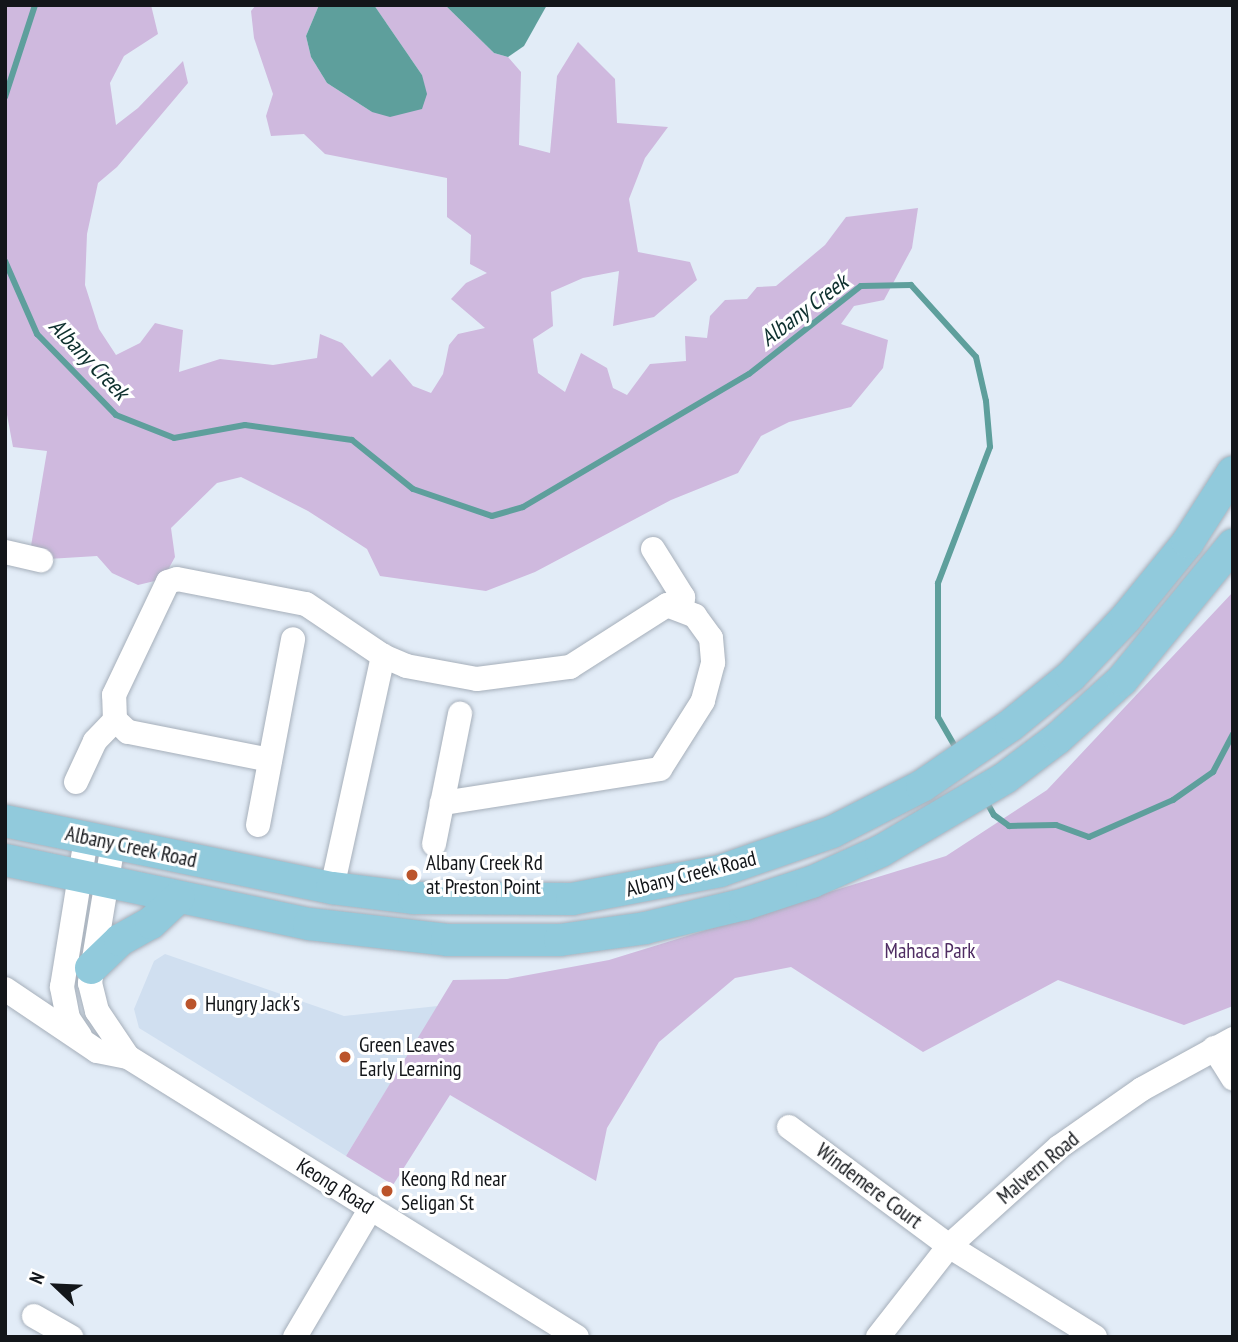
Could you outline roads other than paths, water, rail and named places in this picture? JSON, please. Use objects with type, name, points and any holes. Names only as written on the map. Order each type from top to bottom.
[{"type":"main road","name":"Albany Creek Road","points":[[5,821],[332,888],[414,898],[516,900],[605,895],[720,871],[832,832],[922,786],[978,750],[1095,652],[1176,557],[1233,472]]},
{"type":"main road","name":"Albany Creek Road","points":[[5,860],[331,928],[419,938],[560,940],[613,933],[733,907],[812,882],[943,818],[1005,778],[1058,738],[1122,680],[1233,545]]},
{"type":"main road","points":[[605,895],[613,933]]},
{"type":"main road","points":[[92,982],[120,940],[151,923],[179,897]]},
{"type":"street","points":[[653,549],[683,597],[682,608]]},
{"type":"street","points":[[5,552],[40,559]]},
{"type":"street","points":[[270,760],[128,732],[115,720],[114,695],[159,594],[167,583],[177,579],[306,604],[383,656],[405,666],[477,679],[570,667],[667,605],[682,608],[695,616],[711,638],[713,663],[703,701],[660,768],[442,803]]},
{"type":"street","points":[[258,825],[293,639]]},
{"type":"street","points":[[332,888],[383,656]]},
{"type":"street","points":[[434,844],[460,714]]},
{"type":"street","points":[[76,782],[95,741],[115,720]]},
{"type":"street","points":[[85,1042],[71,1024],[63,1000],[63,970],[92,880],[100,841]]},
{"type":"street","points":[[92,880],[92,982]]},
{"type":"street","name":"Keong Road","points":[[7,990],[30,999],[63,1000],[92,982],[128,1057]]},
{"type":"street","name":"Keong Road","points":[[7,990],[97,1051],[128,1057],[577,1337]]},
{"type":"street","points":[[1224,1043],[1233,1078]]},
{"type":"street","name":"Malvern Road","points":[[878,1337],[949,1246],[1059,1147],[1142,1089],[1224,1043]]},
{"type":"street","name":"Windemere Court","points":[[789,1127],[949,1246],[1095,1337]]},
{"type":"street","points":[[295,1337],[371,1208]]},
{"type":"street","points":[[34,1316],[71,1337]]},
{"type":"waterway","name":"Albany Creek","points":[[5,97],[35,5]]},
{"type":"waterway","name":"Albany Creek","points":[[5,261],[37,334],[116,415],[174,438],[245,425],[352,440],[413,489],[492,516],[523,507],[749,374],[861,286],[911,285],[976,357],[986,401],[990,447],[938,583],[938,717],[957,750]]},
{"type":"waterway","name":"Albany Creek","points":[[985,799],[994,815],[1009,826],[1056,825],[1089,837],[1173,800],[1213,772],[1233,734]]},
{"type":"place","name":"Albany Creek Rd at Preston Point","points":[[412,875]]},
{"type":"place","name":"Hungry Jack's","points":[[191,1004]]},
{"type":"place","name":"Green Leaves Early Learning","points":[[345,1057]]},
{"type":"place","name":"Keong Rd near Seligan St","points":[[387,1191]]},
{"type":"park label","name":"Mahaca Park","points":[[930,951]]}]
